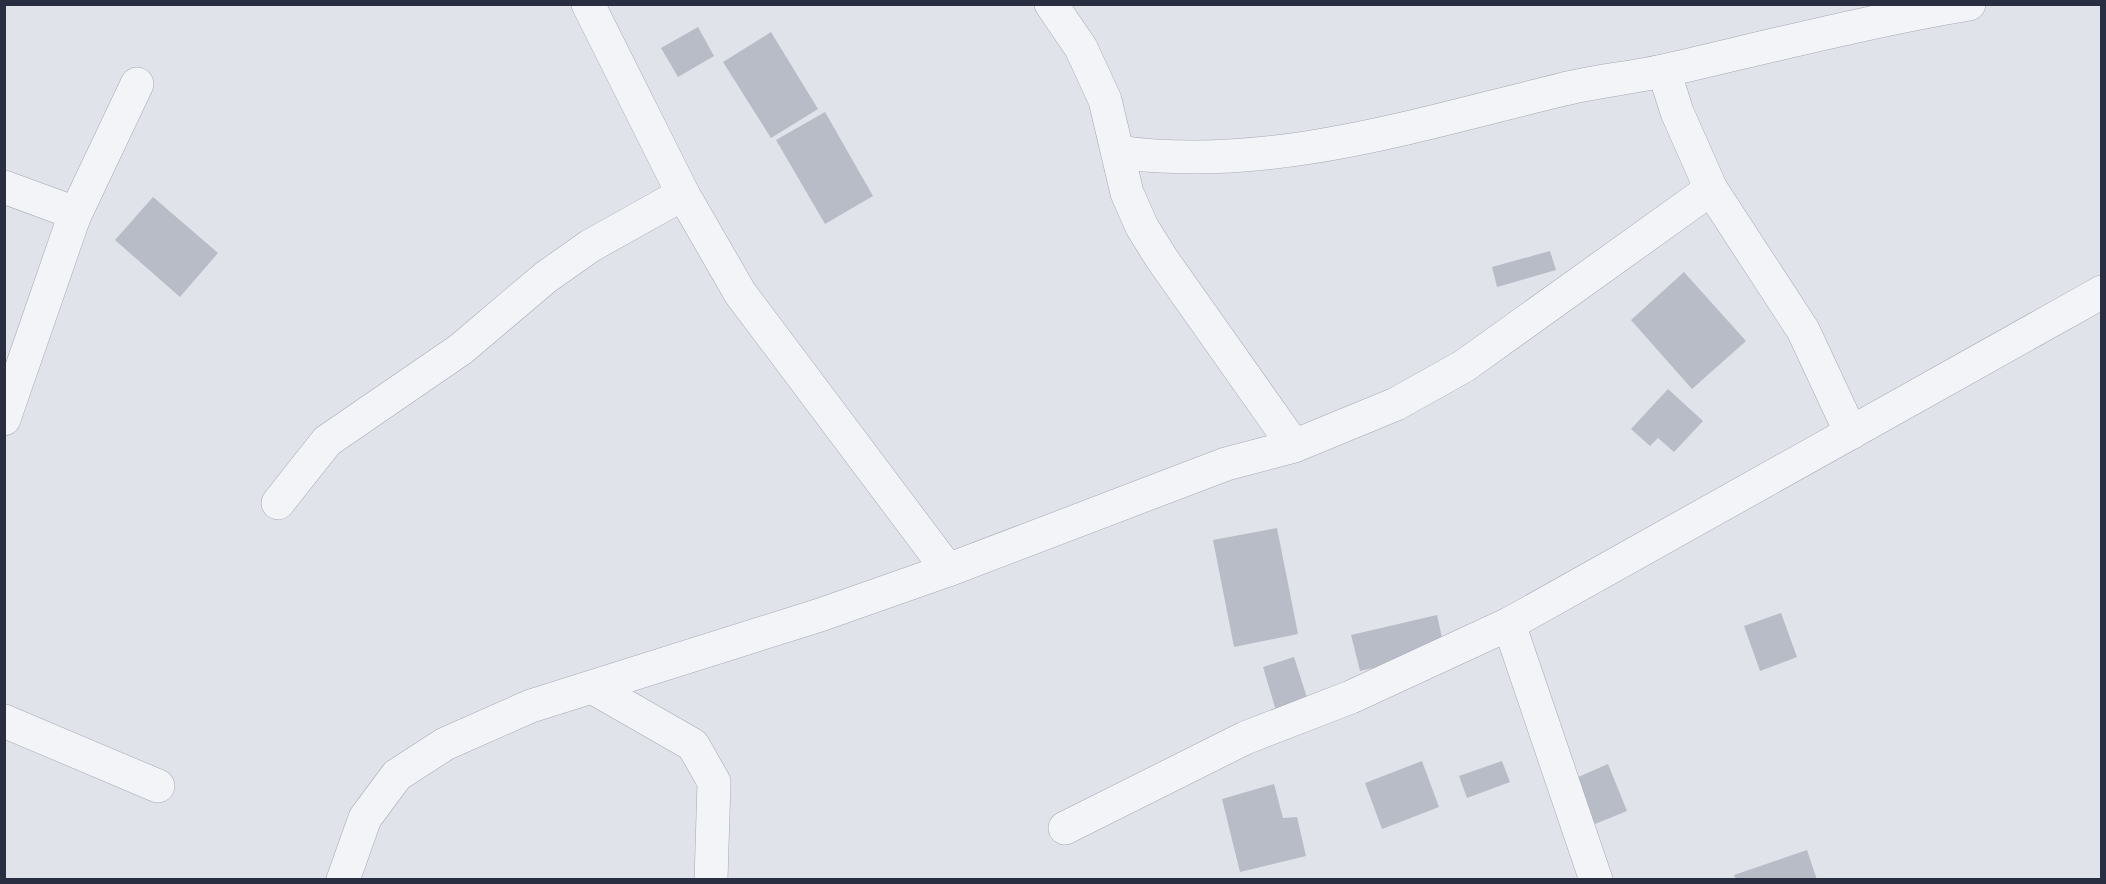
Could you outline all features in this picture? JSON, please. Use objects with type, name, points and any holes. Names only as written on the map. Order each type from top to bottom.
[{"type":"street","points":[[588,4],[683,194],[740,294],[948,570]]},
{"type":"street","points":[[1051,4],[1081,48],[1100,90],[1127,193],[1142,227],[1162,259],[1294,446]]},
{"type":"street","points":[[1118,152],[1187,158],[1311,147],[1391,132],[1563,89],[1664,71],[1969,4]]},
{"type":"street","points":[[1664,71],[1677,112],[1711,189],[1803,330],[1851,433]]},
{"type":"street","points":[[4,420],[74,217],[137,84]]},
{"type":"street","points":[[4,187],[64,209],[74,217]]},
{"type":"street","points":[[343,879],[365,818],[397,775],[445,744],[531,706],[820,615],[948,570],[1226,464],[1294,446],[1396,404],[1464,366],[1711,189]]},
{"type":"street","points":[[278,502],[327,441],[461,349],[546,277],[590,246],[683,194]]},
{"type":"street","points":[[1065,828],[1245,738],[1351,696],[1509,624],[2102,292]]},
{"type":"street","points":[[1509,624],[1596,879]]},
{"type":"street","points":[[592,687],[693,745],[714,782],[711,879]]},
{"type":"street","points":[[4,721],[158,786]]},
{"type":"building","points":[[698,27],[714,56],[678,77],[661,48]]},
{"type":"building","points":[[771,32],[818,109],[771,138],[723,62]]},
{"type":"building","points":[[825,112],[873,196],[825,224],[776,140]]},
{"type":"building","points":[[153,197],[218,253],[180,297],[115,240]]},
{"type":"building","points":[[1550,251],[1556,270],[1497,287],[1492,267]]},
{"type":"building","points":[[1684,272],[1746,341],[1692,389],[1631,320]]},
{"type":"building","points":[[1668,389],[1703,421],[1674,452],[1658,438],[1650,446],[1631,429]]},
{"type":"building","points":[[1277,528],[1298,634],[1234,647],[1213,540]]},
{"type":"building","points":[[1781,613],[1797,657],[1760,671],[1744,626]]},
{"type":"building","points":[[1437,615],[1445,651],[1360,671],[1351,635]]},
{"type":"building","points":[[1294,657],[1309,704],[1277,714],[1263,667]]},
{"type":"building","points":[[1422,761],[1439,807],[1382,829],[1365,783]]},
{"type":"building","points":[[1502,761],[1510,782],[1467,798],[1459,776]]},
{"type":"building","points":[[1608,764],[1627,811],[1595,824],[1576,778]]},
{"type":"building","points":[[1274,784],[1283,818],[1297,817],[1306,856],[1240,872],[1222,799]]},
{"type":"building","points":[[1807,850],[1817,880],[1736,880],[1734,875]]}]
